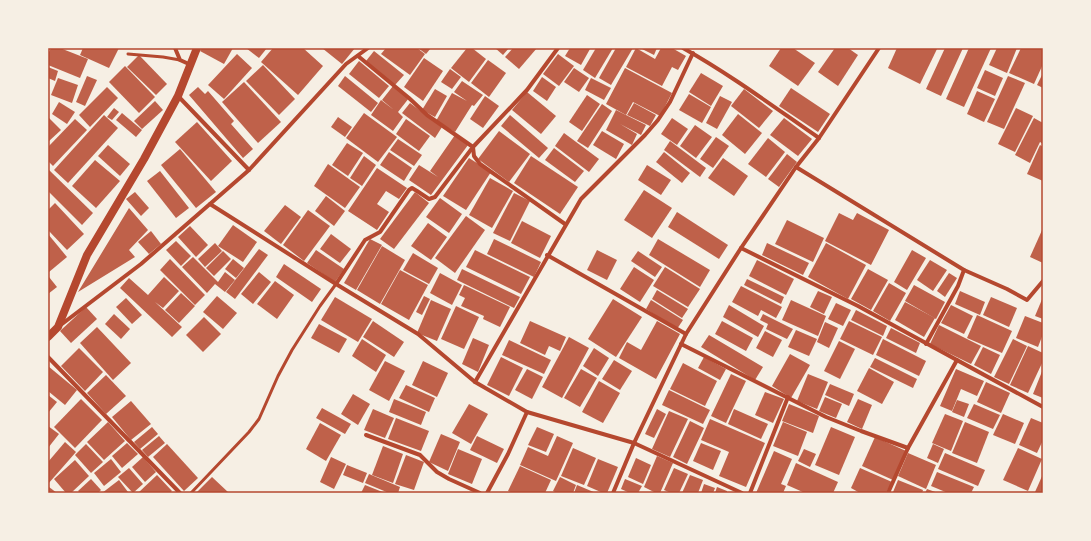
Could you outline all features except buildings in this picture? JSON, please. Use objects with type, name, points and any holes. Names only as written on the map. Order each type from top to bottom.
[{"type":"main road","points":[[48,337],[58,327],[87,255],[144,159],[178,96],[197,48]]},
{"type":"street","points":[[175,48],[180,60],[191,64]]},
{"type":"street","points":[[58,327],[141,264],[249,170],[346,64],[368,48]]},
{"type":"street","points":[[336,284],[365,240],[380,232],[409,190],[412,188],[429,199],[435,197],[473,147],[527,90],[558,48]]},
{"type":"street","points":[[683,48],[708,62],[760,96],[819,138]]},
{"type":"street","points":[[613,493],[634,443],[686,334],[741,248],[796,167],[819,138],[879,48]]},
{"type":"street","points":[[475,382],[547,255],[581,199],[646,135],[658,120],[670,102],[693,53]]},
{"type":"street","points":[[358,56],[409,98],[427,115],[473,147],[474,156],[480,164],[565,224]]},
{"type":"street","points":[[178,96],[249,170]]},
{"type":"street","points":[[796,167],[964,270],[1007,289],[1027,300],[1043,280]]},
{"type":"street","points":[[210,204],[418,334],[475,382],[527,412],[634,443],[742,493]]},
{"type":"street","points":[[741,248],[858,306],[1043,406]]},
{"type":"street","points":[[547,255],[686,334]]},
{"type":"street","points":[[926,344],[958,286],[964,270]]},
{"type":"street","points":[[681,344],[833,420],[908,448]]},
{"type":"street","points":[[48,357],[180,493]]},
{"type":"street","points":[[888,493],[908,448],[957,360]]},
{"type":"street","points":[[750,493],[788,398]]},
{"type":"street","points":[[487,493],[508,454],[527,412]]},
{"type":"street","points":[[366,436],[420,455],[437,472],[480,493]]},
{"type":"lane","points":[[128,54],[180,60]]},
{"type":"lane","points":[[191,493],[249,432],[259,419],[278,376],[292,350],[336,284]]}]
